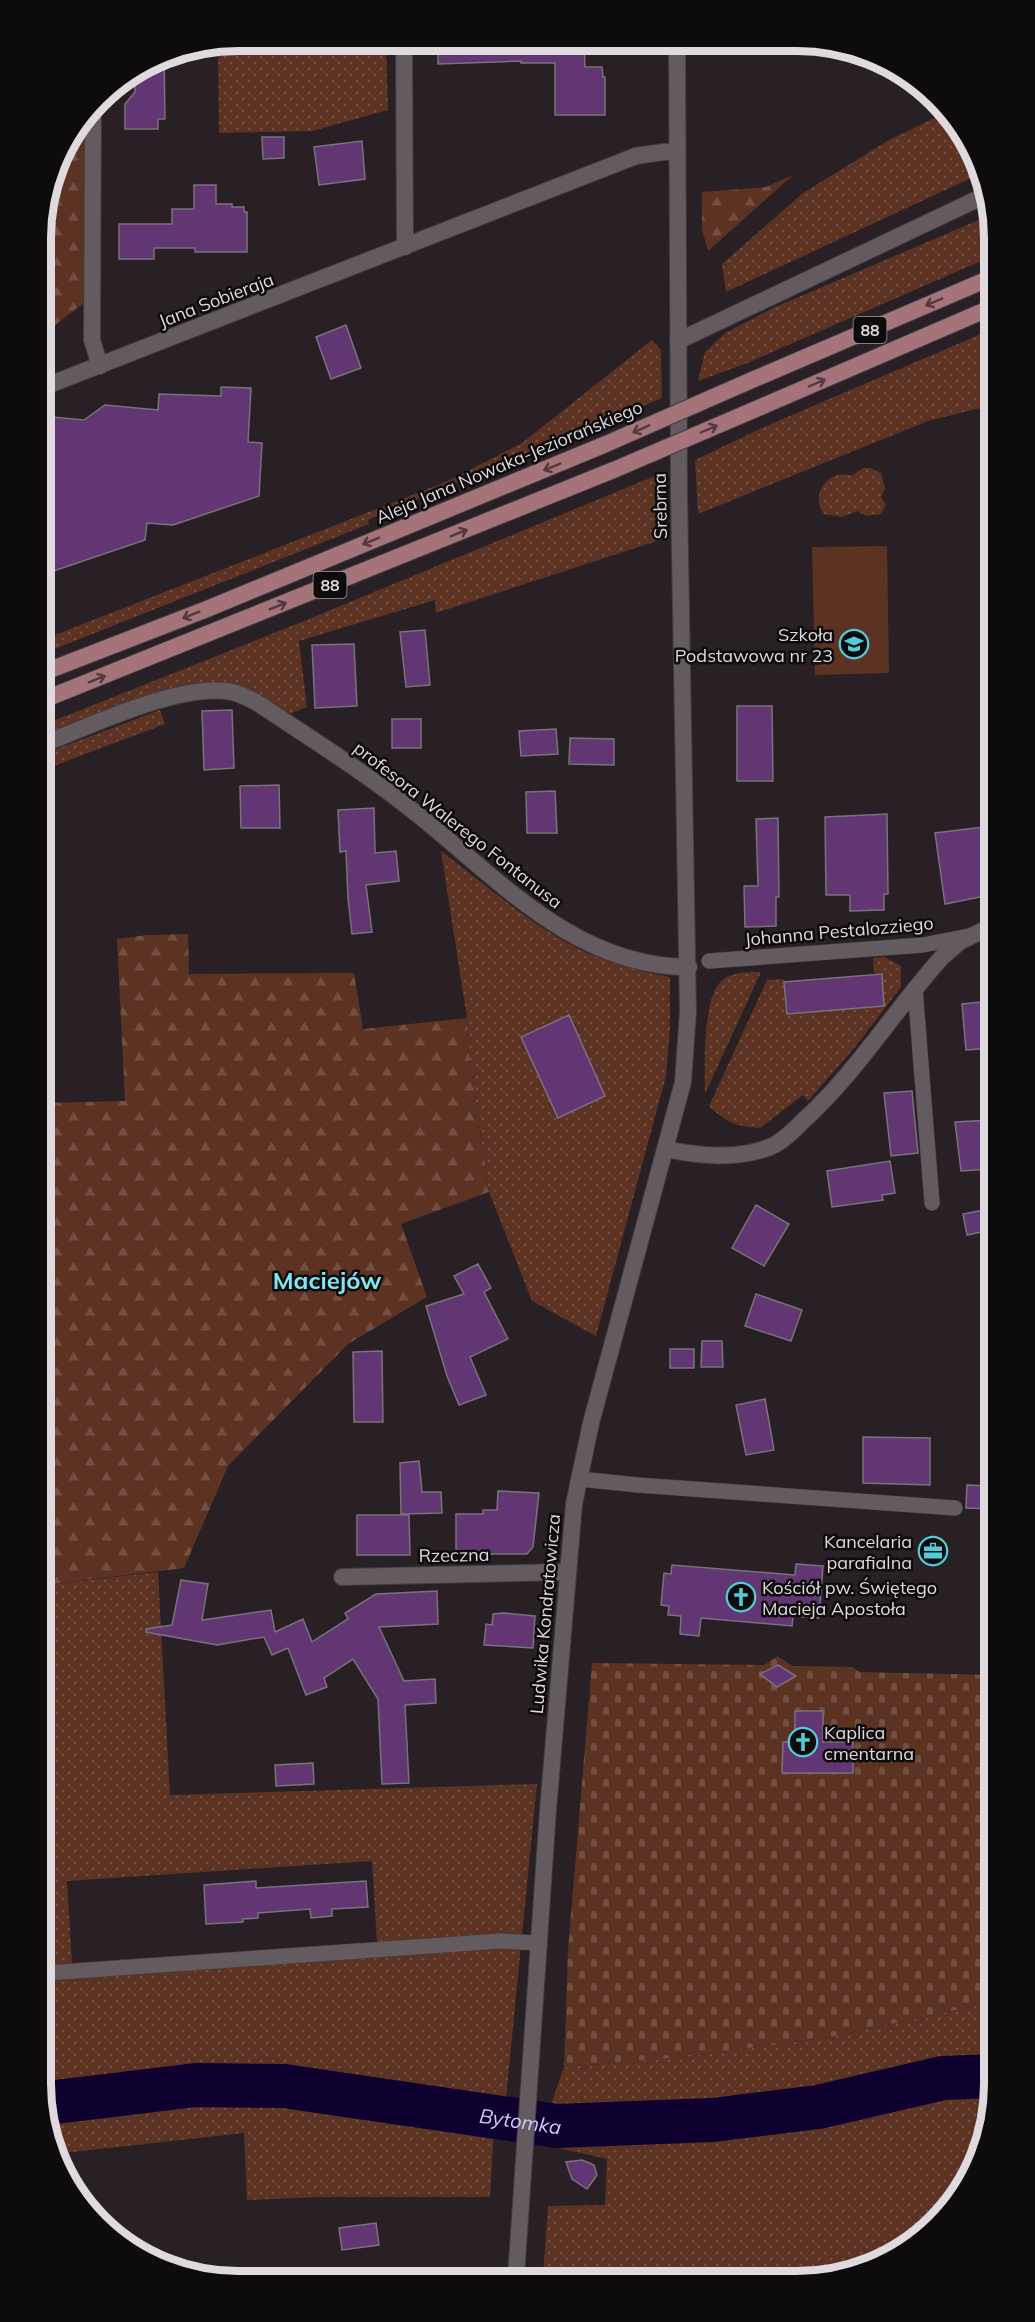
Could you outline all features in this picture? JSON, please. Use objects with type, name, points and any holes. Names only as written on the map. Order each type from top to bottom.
[{"type":"main road","name":"Aleja Jana Nowaka-Jeziorańskiego","points":[[51,669],[218,604],[606,444],[984,281]]},
{"type":"main road","name":"88","points":[[51,697],[616,469],[984,311]]},
{"type":"street","points":[[404,51],[405,248]]},
{"type":"street","name":"Srebrna","points":[[677,51],[678,341],[688,967]]},
{"type":"street","points":[[93,120],[92,340],[100,366]]},
{"type":"street","name":"Jana Sobieraja","points":[[51,385],[636,156],[677,152]]},
{"type":"street","points":[[678,341],[980,198]]},
{"type":"street","name":"profesora Walerego Fontanusa","points":[[51,741],[165,698],[215,690],[240,694],[256,702],[357,770],[417,814],[514,897],[559,927],[582,941],[624,958],[666,967],[688,967]]},
{"type":"street","name":"Johanna Pestalozziego","points":[[665,1149],[711,1156],[756,1151],[773,1146],[839,1085],[942,957],[961,941],[984,930]]},
{"type":"street","name":"Ludwika Kondratowicza","points":[[516,2271],[567,1572],[579,1479],[591,1423],[685,1070],[688,967]]},
{"type":"street","name":"Rzeczna","points":[[342,1577],[567,1572]]},
{"type":"lane","name":"Johanna Pestalozziego","points":[[709,961],[923,945],[972,935]]},
{"type":"lane","points":[[915,988],[932,1203]]},
{"type":"lane","points":[[579,1479],[955,1508]]},
{"type":"lane","points":[[51,1973],[500,1941],[539,1944]]},
{"type":"green space","points":[[386,51],[388,110],[312,131],[219,133],[218,52]]},
{"type":"green space","points":[[939,116],[959,144],[974,177],[726,292],[722,264],[803,193],[889,140]]},
{"type":"green space","points":[[85,130],[85,302],[51,328],[51,225],[57,189],[70,155]]},
{"type":"green space","points":[[793,175],[708,251],[702,229],[702,192],[766,187]]},
{"type":"green space","points":[[982,218],[984,260],[745,364],[698,381],[705,352],[725,333],[773,308]]},
{"type":"green space","points":[[984,333],[984,407],[928,421],[698,514],[695,460],[764,427]]},
{"type":"green space","points":[[652,340],[661,350],[662,398],[368,520],[369,524],[51,650],[51,636],[448,481],[522,443]]},
{"type":"green space","points":[[864,468],[871,468],[881,473],[885,488],[881,497],[886,505],[881,514],[866,516],[858,511],[842,517],[824,514],[819,497],[826,482],[837,475],[852,475]]},
{"type":"green space","points":[[662,473],[663,539],[436,613],[435,600],[299,641],[307,707],[289,714],[242,688],[218,684],[51,736],[51,722],[304,621]]},
{"type":"green space","points":[[887,546],[889,673],[815,675],[812,547]]},
{"type":"green space","points":[[160,710],[165,724],[51,767],[51,751]]},
{"type":"green space","points":[[441,851],[527,917],[581,950],[614,963],[670,977],[670,1029],[666,1076],[596,1336],[532,1301],[489,1192],[468,1046],[467,1018]]},
{"type":"green space","points":[[188,934],[189,974],[354,973],[363,1029],[467,1018],[468,1046],[489,1192],[401,1224],[427,1297],[348,1344],[228,1466],[184,1568],[51,1584],[51,1103],[125,1101],[117,939],[147,935]]},
{"type":"green space","points":[[884,957],[901,966],[901,987],[856,1046],[808,1101],[803,1095],[760,1128],[732,1123],[709,1106],[767,980],[784,979],[787,1013],[884,1006],[882,974],[874,973],[873,958]]},
{"type":"green space","points":[[761,972],[705,1094],[708,1014],[717,986],[725,978],[734,975]]},
{"type":"green space","points":[[158,1572],[170,1795],[537,1784],[506,2098],[270,2070],[223,2069],[51,2089],[51,1584]],"holes":[[[372,1861],[377,1942],[72,1963],[67,1881]]]},
{"type":"green space","points":[[778,1656],[792,1666],[852,1667],[860,1672],[984,1675],[984,2004],[830,2037],[685,2057],[564,2067],[568,1950],[592,1663],[764,1665]]},
{"type":"green space","points":[[984,2004],[984,2057],[919,2063],[774,2094],[656,2112],[549,2110],[564,2067],[685,2057],[830,2037]]},
{"type":"green space","points":[[984,2092],[980,2121],[970,2156],[953,2188],[938,2207],[901,2240],[880,2252],[846,2265],[797,2271],[543,2271],[548,2206],[605,2205],[607,2159],[550,2146],[550,2138],[628,2138],[720,2132],[802,2121],[938,2094]]},
{"type":"green space","points":[[292,2100],[494,2129],[490,2197],[320,2197],[247,2200],[244,2133],[64,2153],[54,2118],[175,2101]]},
{"type":"building","points":[[438,51],[584,51],[585,67],[602,67],[603,77],[605,77],[605,115],[555,115],[555,63],[521,63],[521,61],[438,64]]},
{"type":"building","points":[[164,66],[165,119],[158,119],[158,129],[125,129],[125,104],[135,92],[135,81]]},
{"type":"building","points":[[262,137],[284,137],[284,158],[263,159]]},
{"type":"building","points":[[362,141],[365,179],[319,185],[314,147]]},
{"type":"building","points":[[194,185],[216,185],[216,204],[244,207],[244,212],[247,212],[247,252],[195,252],[195,248],[154,248],[154,259],[119,259],[119,224],[172,224],[172,209],[194,209]]},
{"type":"building","points":[[346,325],[361,368],[331,379],[316,337]]},
{"type":"building","points":[[221,387],[251,388],[248,442],[262,443],[259,496],[173,525],[147,523],[145,540],[51,572],[51,422],[53,422],[53,417],[84,420],[105,405],[158,410],[159,394],[221,396]]},
{"type":"building","points":[[425,630],[430,685],[406,687],[400,632]]},
{"type":"building","points":[[354,644],[357,706],[315,708],[312,645]]},
{"type":"building","points":[[737,706],[772,706],[773,781],[737,781]]},
{"type":"building","points":[[232,710],[234,768],[204,770],[202,711]]},
{"type":"building","points":[[392,719],[421,719],[421,748],[392,748]]},
{"type":"building","points":[[556,729],[558,754],[521,756],[519,731]]},
{"type":"building","points":[[570,738],[614,739],[614,765],[569,764]]},
{"type":"building","points":[[279,785],[280,828],[241,828],[240,786]]},
{"type":"building","points":[[555,791],[557,833],[527,833],[526,792]]},
{"type":"building","points":[[374,808],[375,853],[396,851],[399,881],[366,885],[372,932],[352,934],[346,851],[340,852],[338,810]]},
{"type":"building","points":[[887,814],[888,894],[884,894],[884,910],[850,911],[850,895],[826,895],[825,817]]},
{"type":"building","points":[[778,818],[779,897],[776,897],[776,926],[745,927],[744,886],[758,886],[756,819]]},
{"type":"building","points":[[983,827],[984,896],[945,904],[935,833]]},
{"type":"building","points":[[882,974],[884,1006],[787,1014],[784,982]]},
{"type":"building","points":[[984,1002],[984,1049],[966,1050],[962,1004]]},
{"type":"building","points":[[569,1015],[605,1096],[558,1118],[521,1037]]},
{"type":"building","points":[[912,1091],[918,1153],[891,1156],[884,1093]]},
{"type":"building","points":[[984,1120],[984,1169],[961,1171],[955,1122]]},
{"type":"building","points":[[890,1161],[895,1193],[882,1195],[883,1200],[832,1207],[827,1171]]},
{"type":"building","points":[[756,1205],[789,1224],[764,1266],[732,1248]]},
{"type":"building","points":[[984,1210],[984,1231],[967,1235],[963,1214]]},
{"type":"building","points":[[478,1264],[491,1288],[484,1292],[508,1339],[470,1357],[486,1395],[459,1405],[447,1376],[426,1306],[464,1294],[454,1276]]},
{"type":"building","points":[[756,1294],[802,1310],[791,1341],[745,1326]]},
{"type":"building","points":[[702,1341],[722,1341],[723,1367],[701,1367]]},
{"type":"building","points":[[670,1349],[694,1349],[694,1368],[670,1368]]},
{"type":"building","points":[[382,1351],[383,1422],[354,1422],[353,1352]]},
{"type":"building","points":[[765,1399],[774,1450],[746,1455],[736,1405]]},
{"type":"building","points":[[863,1437],[930,1438],[930,1485],[863,1483]]},
{"type":"building","points":[[419,1461],[422,1492],[441,1492],[442,1513],[401,1514],[400,1463]]},
{"type":"building","points":[[967,1485],[984,1486],[984,1509],[966,1508]]},
{"type":"building","points":[[498,1491],[539,1493],[533,1547],[527,1554],[456,1554],[456,1514],[483,1514],[483,1510],[497,1510]]},
{"type":"building","points":[[357,1515],[409,1515],[410,1555],[357,1555]]},
{"type":"building","name":"Kościół pw. Świętego Macieja Apostoła","points":[[796,1564],[823,1566],[819,1618],[793,1616],[792,1626],[701,1618],[699,1636],[680,1634],[681,1616],[668,1615],[669,1606],[661,1605],[664,1573],[671,1574],[672,1565],[795,1575]]},
{"type":"building","points":[[181,1580],[208,1584],[202,1620],[271,1610],[275,1632],[303,1619],[312,1642],[348,1619],[345,1613],[376,1594],[437,1591],[438,1624],[379,1627],[404,1681],[435,1679],[436,1703],[405,1705],[409,1783],[382,1784],[378,1699],[353,1659],[324,1678],[327,1687],[306,1695],[288,1648],[272,1655],[264,1637],[217,1645],[146,1632],[146,1629],[172,1625]]},
{"type":"building","points":[[493,1614],[535,1616],[533,1648],[484,1645],[486,1624],[492,1625]]},
{"type":"building","points":[[778,1665],[796,1676],[777,1687],[760,1674]]},
{"type":"building","name":"Kaplica cmentarna","points":[[795,1711],[823,1711],[823,1742],[853,1742],[853,1773],[782,1773],[783,1742],[795,1742]]},
{"type":"building","points":[[313,1763],[314,1784],[276,1786],[275,1765]]},
{"type":"building","points":[[256,1881],[256,1888],[366,1881],[368,1907],[332,1909],[332,1916],[311,1918],[310,1909],[258,1913],[258,1918],[243,1919],[243,1922],[206,1924],[204,1885]]},
{"type":"building","points":[[582,2160],[594,2165],[597,2175],[587,2189],[572,2179],[566,2162]]},
{"type":"building","points":[[376,2223],[379,2245],[342,2250],[339,2228]]},
{"type":"waterway","name":"Bytomka","points":[[52,2102],[196,2085],[284,2086],[557,2126],[713,2120],[818,2107],[943,2078],[984,2076]]},
{"type":"place","name":"Szkoła Podstawowa nr 23","points":[[854,644]]},
{"type":"place","name":"Kancelaria parafialna","points":[[933,1551]]},
{"type":"place","name":"Kościół pw. Świętego Macieja Apostoła","points":[[741,1597]]},
{"type":"place","name":"Kaplica cmentarna","points":[[803,1742]]},
{"type":"district","name":"Maciejów","points":[[327,1280]]}]
